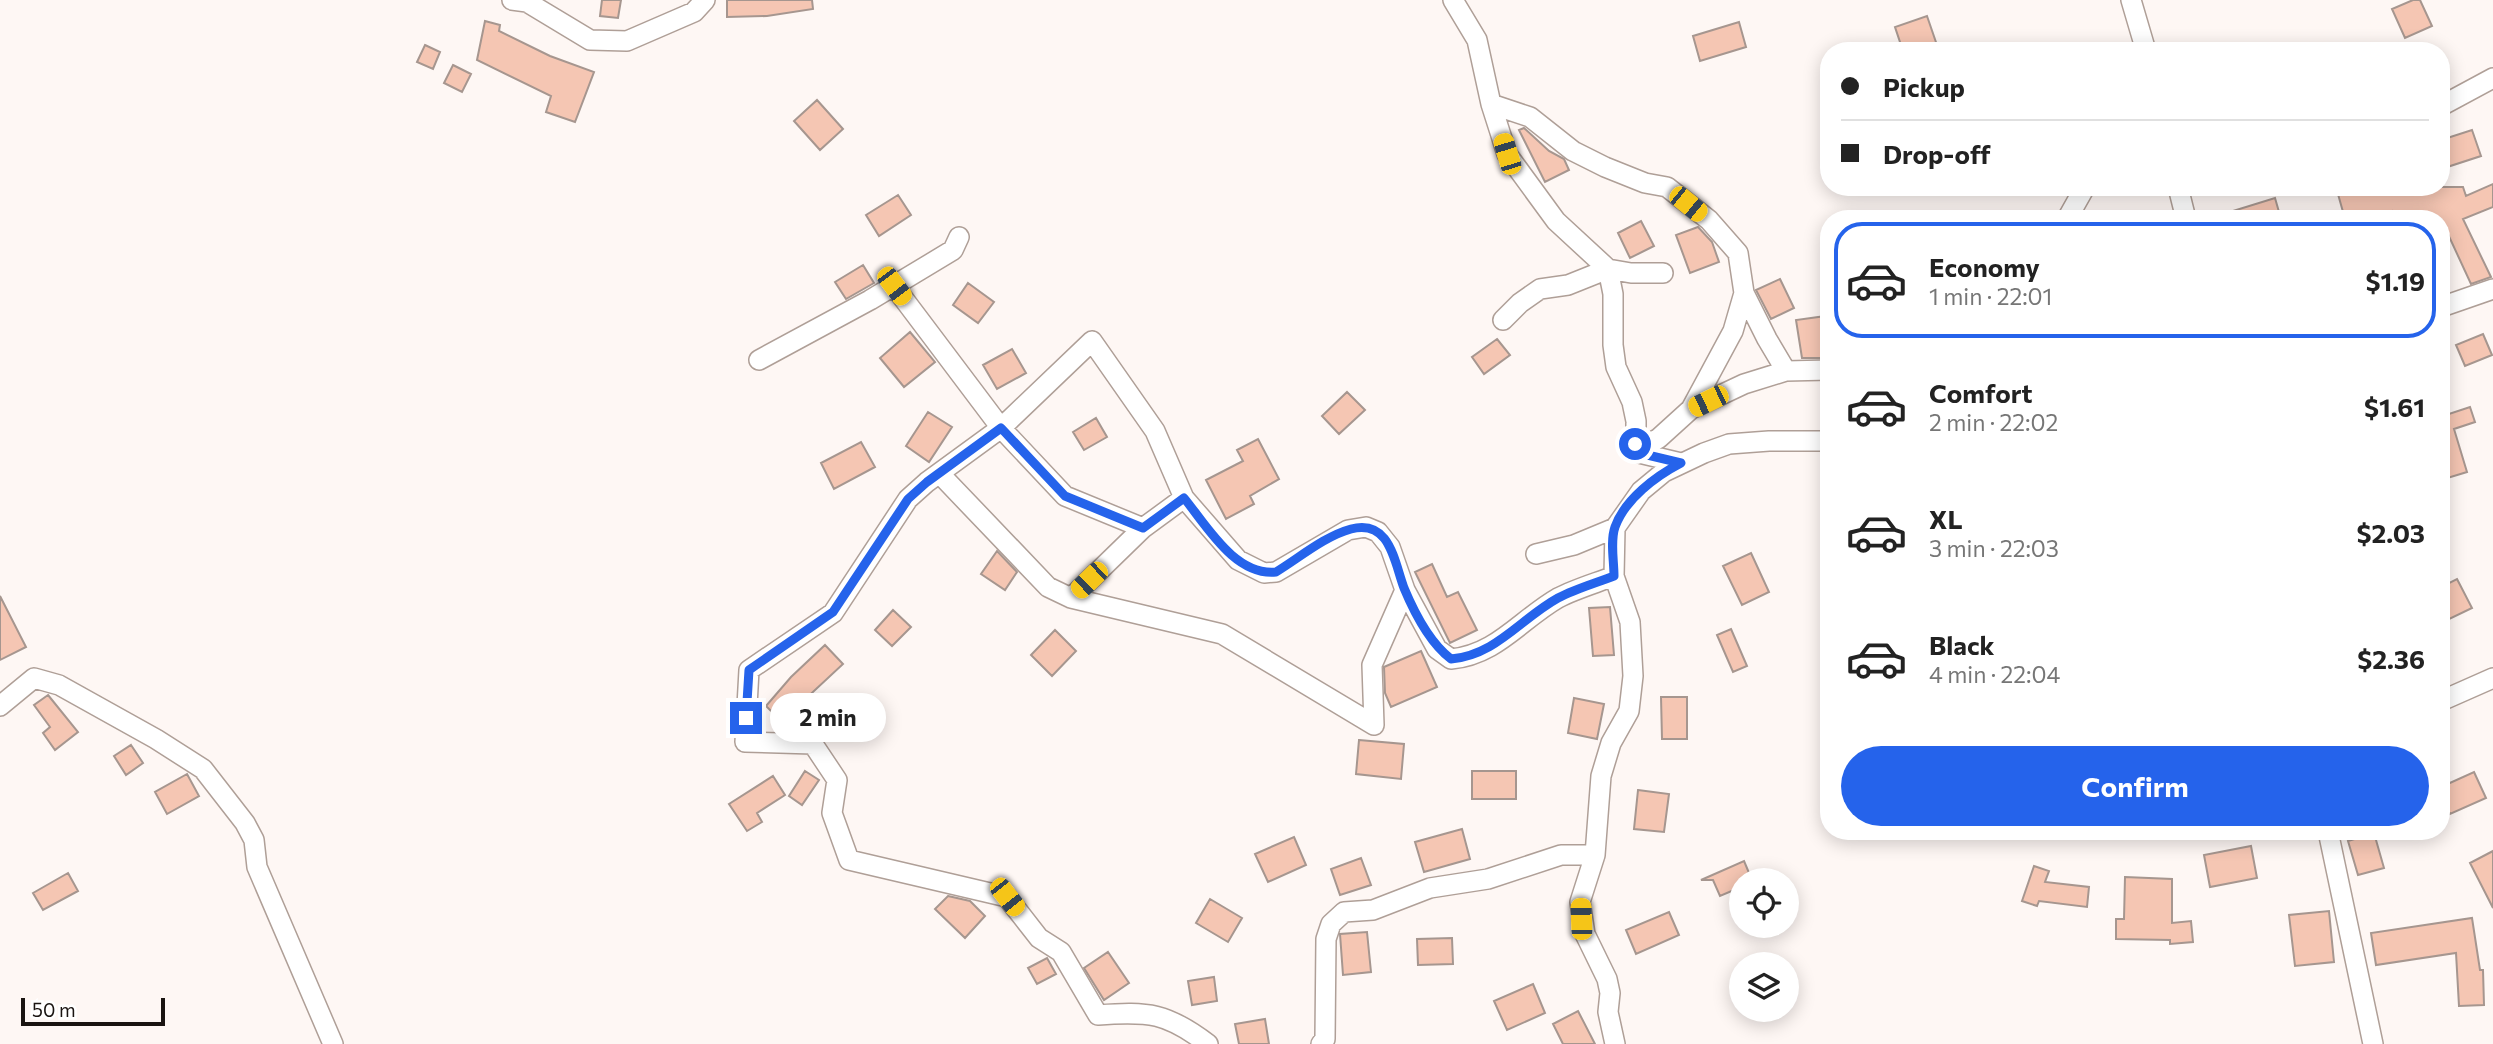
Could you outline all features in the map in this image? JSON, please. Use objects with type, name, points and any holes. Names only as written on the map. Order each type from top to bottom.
[{"type":"street","points":[[512,0],[527,2],[590,40],[627,41],[694,12],[705,0]]},
{"type":"street","points":[[1453,0],[1477,40],[1491,104],[1507,154],[1556,221],[1608,269],[1613,294],[1616,367],[1632,402],[1637,451]]},
{"type":"street","points":[[2131,0],[2143,42]]},
{"type":"street","points":[[2450,101],[2493,78]]},
{"type":"street","points":[[1491,104],[1530,117],[1573,151],[1605,167],[1645,183],[1667,187],[1709,220],[1738,253],[1744,293],[1786,370]]},
{"type":"street","points":[[760,360],[953,250],[959,237]]},
{"type":"street","points":[[1503,320],[1520,303],[1540,289],[1568,285],[1608,269],[1632,273],[1663,273]]},
{"type":"street","points":[[894,286],[1001,428],[1065,496],[1143,528]]},
{"type":"street","points":[[2450,304],[2493,289]]},
{"type":"street","points":[[1637,451],[1669,430],[1691,409],[1733,331],[1744,293]]},
{"type":"street","points":[[1208,1044],[1166,1017],[1137,1012],[1098,1015],[1061,952],[1039,938],[1007,897],[849,860],[832,813],[837,780],[813,744],[745,742],[749,670],[833,612],[908,499],[1001,428],[1092,341],[1155,431],[1184,498],[1238,560],[1264,573],[1276,572],[1348,530],[1366,527],[1378,532],[1390,547],[1405,590],[1437,649],[1451,659],[1468,657],[1487,649],[1558,598],[1614,576]]},
{"type":"street","points":[[1691,409],[1744,384],[1786,370],[1820,370]]},
{"type":"street","points":[[1536,554],[1574,545],[1615,528],[1641,491],[1664,472],[1681,463],[1729,444],[1781,440],[1820,441]]},
{"type":"street","points":[[1637,451],[1681,463]]},
{"type":"street","points":[[939,473],[1048,587],[1071,597],[1222,634],[1374,724],[1372,665],[1405,590]]},
{"type":"street","points":[[1071,597],[1143,528],[1184,498]]},
{"type":"street","points":[[1615,528],[1614,576],[1630,622],[1633,677],[1629,711],[1611,743],[1601,776],[1595,855],[1580,902],[1585,934],[1607,979],[1610,993],[1608,1012],[1615,1044]]},
{"type":"street","points":[[0,706],[34,678],[58,685],[156,739],[203,769],[245,823],[254,840],[257,867],[332,1044]]},
{"type":"street","points":[[2450,697],[2493,678]]},
{"type":"street","points":[[2330,840],[2373,1044]]},
{"type":"street","points":[[1321,1044],[1325,1039],[1326,939],[1331,923],[1344,912],[1373,910],[1430,888],[1488,879],[1561,855],[1595,855]]},
{"type":"building","points":[[602,0],[621,0],[618,18],[600,16]]},
{"type":"building","points":[[727,0],[812,0],[813,9],[767,16],[727,17]]},
{"type":"building","points":[[2413,0],[2420,0],[2432,26],[2405,38],[2392,9]]},
{"type":"building","points":[[1927,16],[1936,42],[1900,42],[1895,27]]},
{"type":"building","points":[[485,21],[500,25],[499,31],[550,56],[594,72],[575,122],[546,112],[551,96],[477,60]]},
{"type":"building","points":[[1739,22],[1746,47],[1700,61],[1693,36]]},
{"type":"building","points":[[425,45],[440,52],[433,69],[417,62]]},
{"type":"building","points":[[453,65],[471,74],[462,92],[444,83]]},
{"type":"building","points":[[817,100],[843,129],[820,150],[794,121]]},
{"type":"building","points":[[1524,128],[1549,151],[1564,159],[1569,170],[1545,182],[1519,130]]},
{"type":"building","points":[[2472,130],[2481,156],[2450,166],[2450,137]]},
{"type":"building","points":[[2493,184],[2493,207],[2463,219],[2491,277],[2471,284],[2450,238],[2450,210],[2342,210],[2339,196],[2450,196],[2450,187],[2463,187],[2466,196]]},
{"type":"building","points":[[898,195],[911,215],[879,236],[866,215]]},
{"type":"building","points":[[2275,198],[2278,210],[2236,210]]},
{"type":"building","points":[[1641,221],[1654,246],[1630,258],[1618,233]]},
{"type":"building","points":[[1698,227],[1712,242],[1719,262],[1690,273],[1676,235]]},
{"type":"building","points":[[863,265],[874,283],[846,299],[835,282]]},
{"type":"building","points":[[1780,279],[1794,308],[1771,319],[1756,290]]},
{"type":"building","points":[[968,283],[994,302],[978,323],[953,305]]},
{"type":"building","points":[[1820,317],[1820,358],[1802,358],[1796,320]]},
{"type":"building","points":[[910,332],[935,362],[904,387],[880,358]]},
{"type":"building","points":[[2483,334],[2492,355],[2465,366],[2456,345]]},
{"type":"building","points":[[1497,339],[1510,355],[1484,374],[1472,357]]},
{"type":"building","points":[[1012,349],[1026,373],[997,389],[983,365]]},
{"type":"building","points":[[1347,392],[1365,410],[1339,434],[1322,416]]},
{"type":"building","points":[[2470,407],[2475,422],[2454,429],[2467,472],[2450,477],[2450,414]]},
{"type":"building","points":[[928,412],[952,427],[929,462],[906,446]]},
{"type":"building","points":[[1096,418],[1107,437],[1084,450],[1073,432]]},
{"type":"building","points":[[1258,439],[1279,479],[1250,496],[1254,504],[1226,519],[1206,480],[1243,461],[1237,450]]},
{"type":"building","points":[[861,442],[875,467],[834,489],[821,463]]},
{"type":"building","points":[[997,551],[1017,572],[1005,590],[981,574]]},
{"type":"building","points":[[1751,553],[1769,592],[1742,605],[1723,566]]},
{"type":"building","points":[[1432,564],[1447,597],[1458,592],[1477,630],[1450,643],[1415,572]]},
{"type":"building","points":[[2457,579],[2472,608],[2450,619],[2450,582]]},
{"type":"building","points":[[0,596],[26,647],[0,660]]},
{"type":"building","points":[[1610,607],[1614,655],[1593,656],[1589,608]]},
{"type":"building","points":[[893,610],[911,627],[892,646],[875,630]]},
{"type":"building","points":[[1731,629],[1747,666],[1733,672],[1717,635]]},
{"type":"building","points":[[1055,630],[1076,651],[1052,676],[1031,655]]},
{"type":"building","points":[[825,645],[843,664],[800,704],[802,706],[784,724],[766,706],[791,677]]},
{"type":"building","points":[[1421,651],[1437,687],[1391,707],[1385,693],[1384,667]]},
{"type":"building","points":[[48,695],[78,732],[55,750],[43,733],[50,727],[34,705]]},
{"type":"building","points":[[1661,697],[1687,697],[1687,739],[1662,739]]},
{"type":"building","points":[[1574,698],[1604,704],[1597,739],[1568,733]]},
{"type":"building","points":[[1359,740],[1404,744],[1401,779],[1356,774]]},
{"type":"building","points":[[131,745],[143,763],[126,775],[114,756]]},
{"type":"building","points":[[805,771],[819,780],[802,805],[789,796]]},
{"type":"building","points":[[1472,771],[1516,771],[1516,799],[1472,799]]},
{"type":"building","points":[[2474,772],[2486,798],[2450,814],[2450,783]]},
{"type":"building","points":[[187,774],[199,796],[167,814],[155,792]]},
{"type":"building","points":[[773,776],[785,795],[757,813],[762,822],[747,831],[729,804]]},
{"type":"building","points":[[1638,790],[1669,794],[1664,832],[1634,829]]},
{"type":"building","points":[[1462,829],[1470,859],[1424,872],[1415,842]]},
{"type":"building","points":[[1294,837],[1306,865],[1268,882],[1255,854]]},
{"type":"building","points":[[2376,840],[2384,868],[2358,875],[2348,841]]},
{"type":"building","points":[[2251,846],[2257,878],[2210,887],[2204,855]]},
{"type":"building","points":[[2493,851],[2493,908],[2470,863]]},
{"type":"building","points":[[1361,858],[1371,885],[1340,895],[1331,869]]},
{"type":"building","points":[[1744,861],[1747,868],[1729,868],[1729,892],[1720,896],[1713,880],[1701,880]]},
{"type":"building","points":[[2034,866],[2049,871],[2045,882],[2089,887],[2087,907],[2039,901],[2037,906],[2022,901]]},
{"type":"building","points":[[68,873],[78,891],[43,910],[33,893]]},
{"type":"building","points":[[2125,877],[2172,879],[2172,923],[2191,921],[2193,942],[2170,944],[2170,940],[2116,939],[2116,919],[2124,919]]},
{"type":"building","points":[[948,896],[970,901],[985,916],[965,938],[935,909]]},
{"type":"building","points":[[1210,899],[1242,918],[1228,942],[1196,923]]},
{"type":"building","points":[[2329,911],[2334,962],[2295,966],[2289,915]]},
{"type":"building","points":[[1669,912],[1679,935],[1636,954],[1626,930]]},
{"type":"building","points":[[2472,918],[2480,970],[2483,970],[2484,1005],[2459,1006],[2456,953],[2376,965],[2371,933]]},
{"type":"building","points":[[1367,932],[1371,972],[1343,975],[1340,934]]},
{"type":"building","points":[[1452,938],[1453,964],[1418,965],[1417,939]]},
{"type":"building","points":[[1108,952],[1129,983],[1104,1000],[1084,968]]},
{"type":"building","points":[[1047,958],[1056,974],[1037,984],[1028,968]]},
{"type":"building","points":[[1214,977],[1217,1001],[1192,1005],[1188,981]]},
{"type":"building","points":[[1533,984],[1545,1013],[1507,1030],[1494,1001]]},
{"type":"building","points":[[1578,1011],[1595,1044],[1563,1044],[1553,1024]]},
{"type":"building","points":[[1265,1019],[1269,1044],[1239,1044],[1235,1024]]},
{"type":"route","points":[[746,718],[749,670],[833,612],[908,499],[1001,428],[1065,496],[1143,528],[1184,498],[1238,560],[1264,573],[1276,572],[1348,530],[1366,527],[1378,532],[1390,547],[1405,590],[1437,649],[1451,659],[1468,657],[1487,649],[1558,598],[1614,576],[1615,528],[1626,508],[1664,472],[1681,463],[1639,453],[1635,444]]}]
